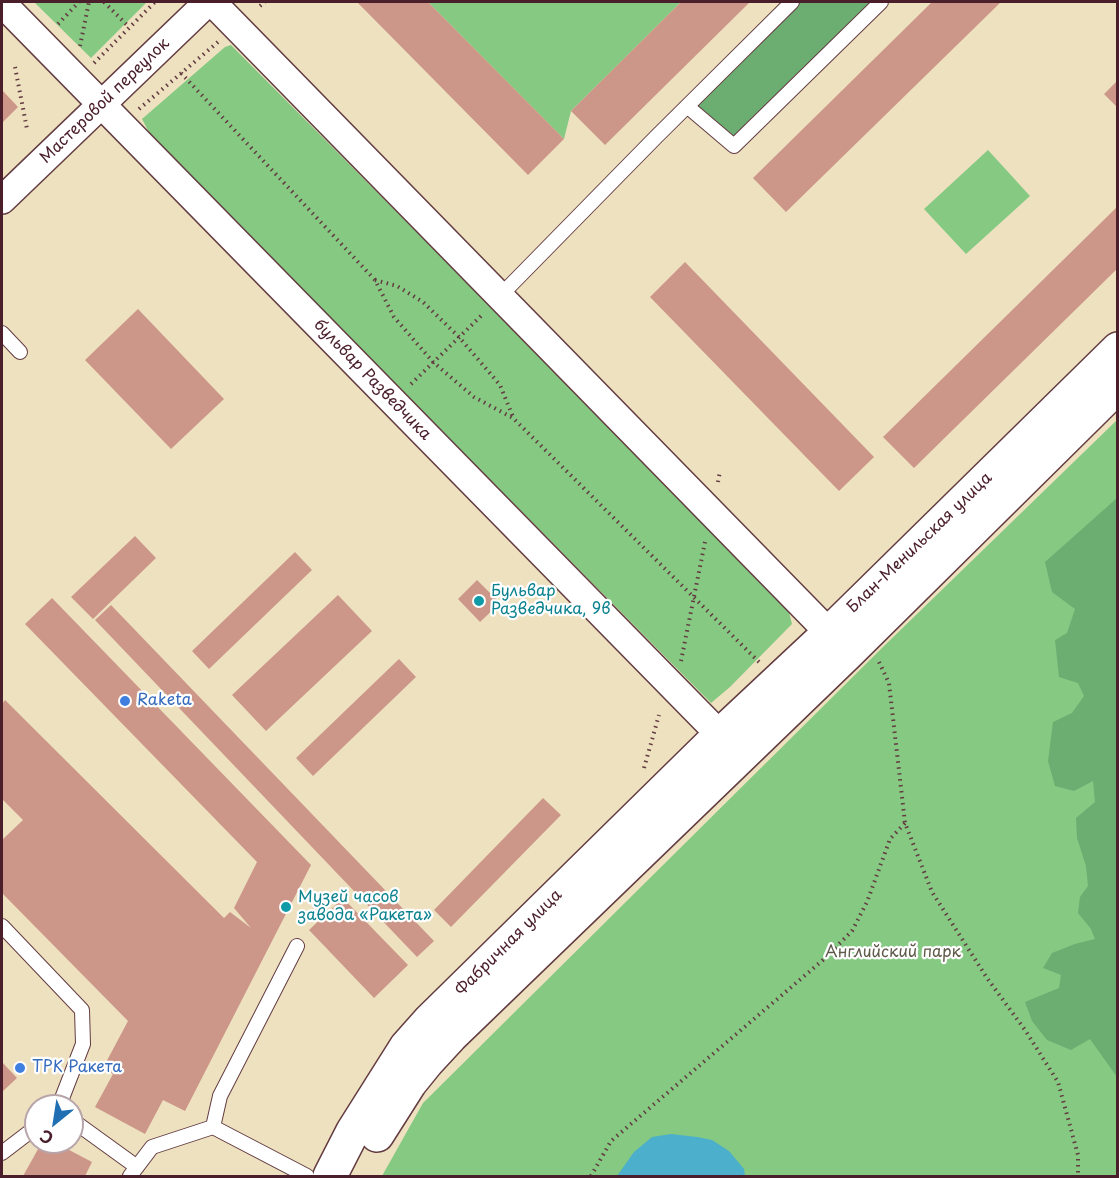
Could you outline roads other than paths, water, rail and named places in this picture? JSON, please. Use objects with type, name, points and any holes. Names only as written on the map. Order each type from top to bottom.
[{"type":"street","name":"Мастеровой переулок","points":[[2,200],[210,2]]},
{"type":"street","points":[[210,2],[852,648]]},
{"type":"street","name":"бульвар Разведчика","points":[[2,3],[731,746]]},
{"type":"street","name":"Блан-Менильская улица","points":[[852,648],[1118,349]]},
{"type":"street","name":"Блан-Менильская улица","points":[[731,746],[852,648],[1118,386]]},
{"type":"street","name":"Фабричная улица","points":[[330,1176],[353,1131],[406,1047],[447,1004],[731,746]]},
{"type":"street","name":"Фабричная улица","points":[[355,1176],[373,1142],[410,1083],[427,1062],[731,746]]},
{"type":"lane","points":[[500,296],[792,2]]},
{"type":"lane","points":[[688,106],[734,146],[881,2]]},
{"type":"lane","points":[[2,333],[20,352]]},
{"type":"lane","points":[[2,926],[82,1010],[83,1044],[64,1094]]},
{"type":"lane","points":[[213,1127],[220,1096],[297,946]]},
{"type":"lane","points":[[84,1130],[134,1172],[152,1147],[213,1127],[307,1176]]},
{"type":"lane","points":[[2,1153],[24,1136]]},
{"type":"water","points":[[671,1134],[712,1140],[729,1151],[744,1169],[745,1176],[617,1176],[634,1152],[652,1137]]},
{"type":"place","name":"Бульвар Разведчика, 9в","points":[[479,601]]},
{"type":"place","name":"Raketa","points":[[125,701]]},
{"type":"place","name":"Музей часов завода «Ракета»","points":[[286,907]]},
{"type":"place","name":"ТРК Ракета","points":[[20,1068]]},
{"type":"park label","name":"Английский парк","points":[[893,953]]}]
